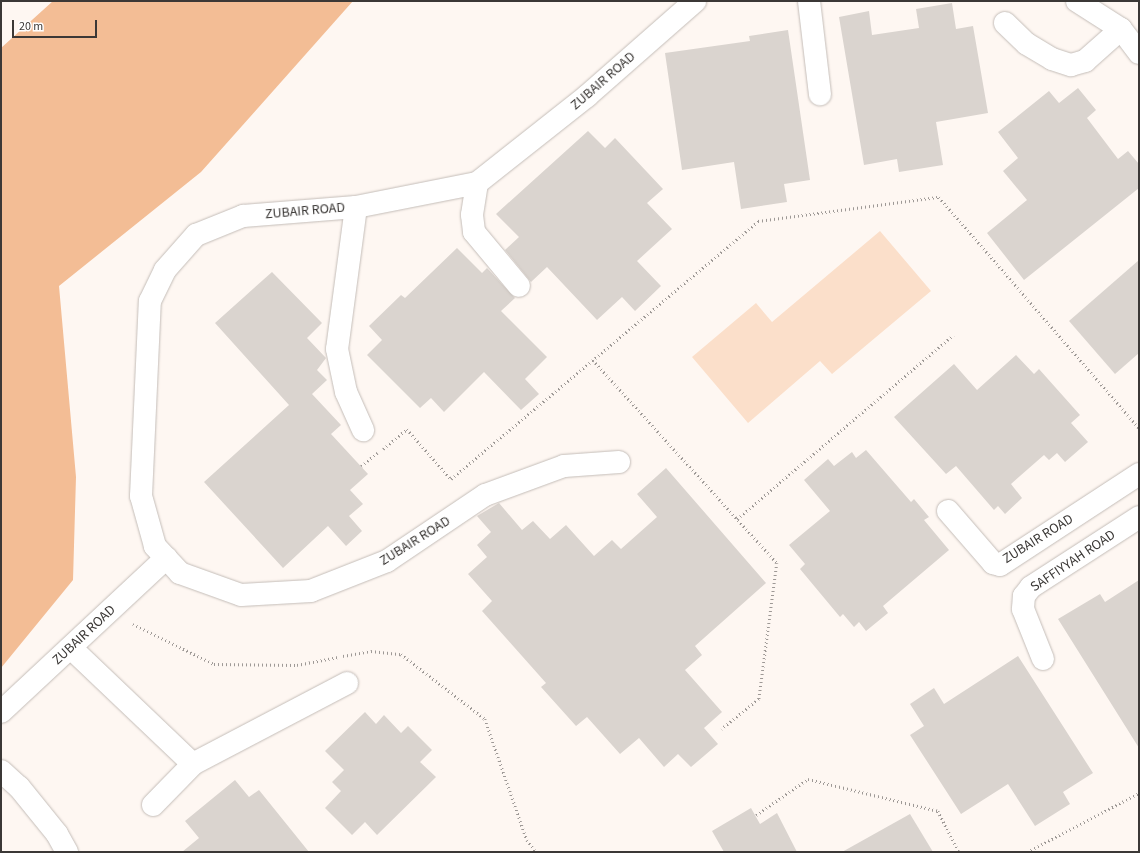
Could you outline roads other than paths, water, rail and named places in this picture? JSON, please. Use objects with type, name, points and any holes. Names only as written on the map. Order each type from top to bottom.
[{"type":"street","name":"ZUBAIR ROAD","points":[[619,462],[564,466],[485,495],[387,561],[311,591],[241,595],[180,573],[154,546],[141,496],[150,300],[165,270],[196,234],[243,216],[356,207],[477,183],[588,96],[695,1]]},
{"type":"street","points":[[809,1],[820,94]]},
{"type":"street","points":[[1076,1],[1121,28],[1139,52]]},
{"type":"street","points":[[1005,23],[1027,44],[1052,60],[1071,65],[1085,61],[1121,28]]},
{"type":"street","points":[[477,183],[472,215],[474,232],[519,286]]},
{"type":"street","points":[[356,207],[337,349],[346,392],[363,430]]},
{"type":"street","name":"ZUBAIR ROAD","points":[[948,511],[993,563],[1000,564],[1139,474]]},
{"type":"street","name":"SAFFIYYAH ROAD","points":[[1043,659],[1023,609],[1024,596],[1030,587],[1139,517]]},
{"type":"street","name":"ZUBAIR ROAD","points":[[1,712],[166,558]]},
{"type":"street","points":[[71,648],[194,764]]},
{"type":"street","points":[[153,805],[194,764],[347,683]]},
{"type":"street","points":[[1,771],[24,793],[57,834],[67,852]]}]
